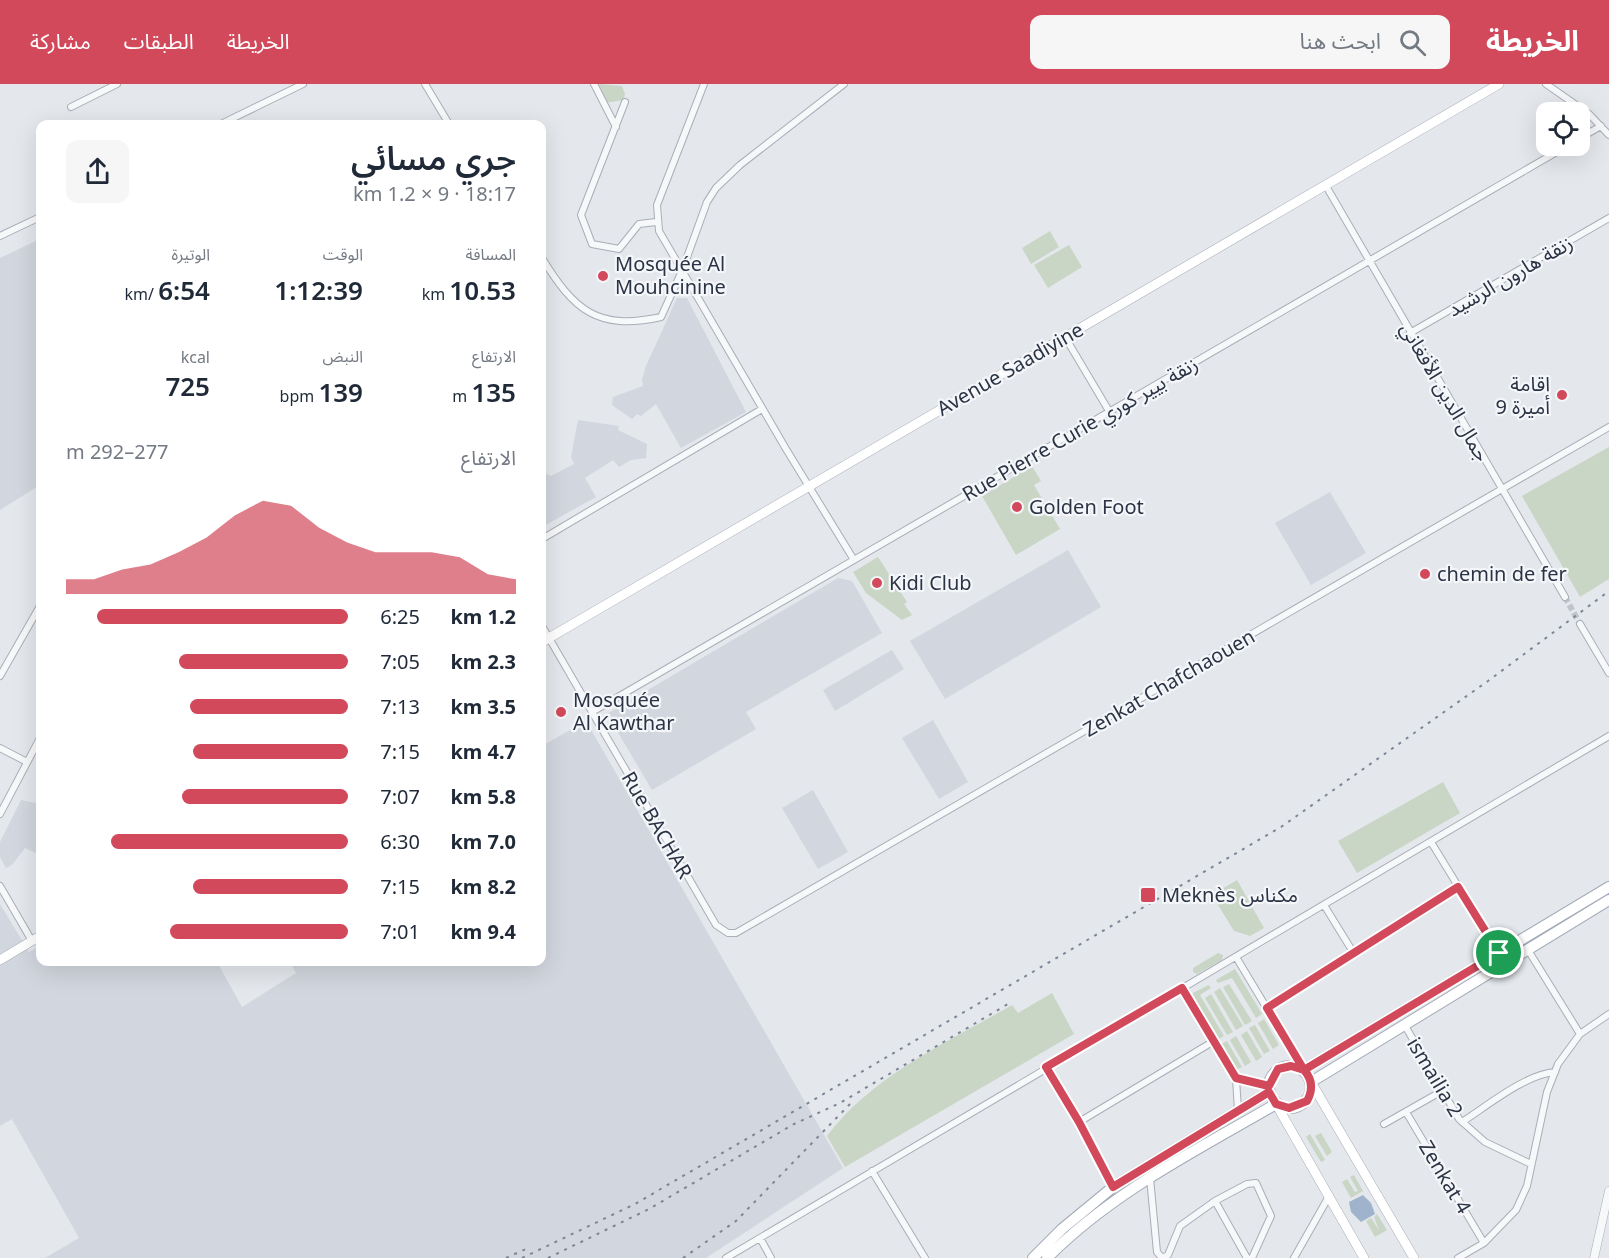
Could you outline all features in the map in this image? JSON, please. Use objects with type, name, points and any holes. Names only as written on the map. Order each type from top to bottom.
[{"type":"main road","name":"Avenue Saadiyine","points":[[1478,96],[1486,84]]},
{"type":"main road","name":"Avenue Saadiyine","points":[[546,639],[1499,84]]},
{"type":"main road","points":[[1304,1070],[1609,887]]},
{"type":"main road","points":[[1311,1082],[1609,900]]},
{"type":"main road","points":[[0,960],[36,939]]},
{"type":"main road","points":[[1033,1258],[1113,1187],[1238,1112],[1269,1089],[1273,1074],[1285,1066],[1304,1070],[1414,1258]]},
{"type":"main road","points":[[1047,1258],[1099,1212],[1150,1178],[1276,1104],[1289,1108],[1302,1105],[1310,1095],[1311,1082]]},
{"type":"main road","points":[[1269,1089],[1328,1198],[1364,1258]]},
{"type":"street","points":[[71,107],[117,84]]},
{"type":"street","points":[[229,120],[303,84]]},
{"type":"street","points":[[425,84],[447,120]]},
{"type":"street","points":[[594,84],[616,127]]},
{"type":"street","points":[[704,84],[663,185],[657,205],[656,222],[762,409],[854,560]]},
{"type":"street","points":[[546,264],[575,304],[590,315],[616,322],[661,317],[682,271],[707,202],[725,177],[844,84]]},
{"type":"street","points":[[1549,85],[1609,135]]},
{"type":"street","points":[[625,102],[581,220],[592,244],[619,249],[639,224],[656,222]]},
{"type":"street","points":[[1590,132],[1601,126]]},
{"type":"street","name":"Rue Pierre Curie زنقة بيير كوري","points":[[592,712],[1550,156]]},
{"type":"street","name":"جمال الدين الأفغاني","points":[[1326,186],[1565,597]]},
{"type":"street","points":[[0,236],[36,219]]},
{"type":"street","name":"زنقة هارون الرشيد","points":[[1410,333],[1609,219]]},
{"type":"street","points":[[1065,337],[1109,411]]},
{"type":"street","points":[[546,537],[762,409]]},
{"type":"street","name":"Zenkat Chafchaouen","points":[[728,933],[736,933],[985,791],[1609,427]]},
{"type":"street","points":[[0,676],[36,613]]},
{"type":"street","points":[[1580,624],[1609,673]]},
{"type":"street","name":"Rue BACHAR","points":[[546,642],[592,712],[704,906],[716,925],[728,933]]},
{"type":"street","points":[[726,1258],[1609,736]]},
{"type":"street","points":[[0,814],[36,745]]},
{"type":"street","points":[[0,748],[27,762]]},
{"type":"street","points":[[1431,842],[1499,953]]},
{"type":"street","points":[[0,886],[36,939]]},
{"type":"street","points":[[1267,1008],[1458,887]]},
{"type":"street","points":[[1324,905],[1353,952]]},
{"type":"street","points":[[1528,950],[1580,1034]]},
{"type":"street","points":[[1236,957],[1304,1070]]},
{"type":"street","points":[[1182,988],[1236,1078],[1238,1112]]},
{"type":"street","points":[[1458,1258],[1484,1243],[1516,1210],[1527,1186],[1547,1092],[1555,1072],[1580,1034],[1609,1014]]},
{"type":"street","name":"ismailia 2","points":[[1404,1024],[1462,1122],[1485,1142],[1531,1164]]},
{"type":"street","points":[[1079,1122],[1215,1041]]},
{"type":"street","points":[[1046,1067],[1079,1122],[1113,1187]]},
{"type":"street","points":[[1462,1122],[1542,1073],[1555,1072]]},
{"type":"street","points":[[1236,1078],[1269,1089]]},
{"type":"street","points":[[1384,1124],[1442,1090]]},
{"type":"street","name":"Zenkat 4","points":[[1406,1112],[1484,1243]]},
{"type":"street","points":[[872,1171],[925,1258]]},
{"type":"street","points":[[1150,1178],[1157,1252],[1162,1258],[1168,1255],[1180,1226],[1215,1201],[1254,1182],[1271,1216],[1252,1258]]},
{"type":"street","points":[[1594,1258],[1609,1191]]},
{"type":"street","points":[[1294,1258],[1328,1198]]},
{"type":"street","points":[[1215,1201],[1247,1258]]},
{"type":"street","points":[[760,1238],[771,1258]]},
{"type":"shaded area","points":[[36,241],[36,488],[0,510],[0,258]]},
{"type":"shaded area","points":[[677,298],[687,298],[746,412],[681,448],[656,404],[641,416],[637,414],[632,419],[612,405],[613,397],[643,386],[642,380],[646,366]]},
{"type":"shaded area","points":[[578,420],[619,426],[618,430],[647,444],[646,458],[631,460],[619,467],[613,460],[585,478],[596,497],[546,525],[546,475],[551,476],[574,464],[571,457]]},
{"type":"shaded area","points":[[1330,492],[1366,553],[1311,585],[1275,523]]},
{"type":"shaded area","points":[[1068,550],[1101,607],[945,699],[910,641]]},
{"type":"shaded area","points":[[838,578],[852,581],[882,633],[746,712],[756,729],[652,790],[607,714]]},
{"type":"shaded area","points":[[892,650],[904,669],[835,711],[823,690]]},
{"type":"shaded area","points":[[933,720],[968,782],[939,799],[902,738]]},
{"type":"shaded area","points":[[586,721],[843,1168],[706,1258],[45,1258],[79,1238],[12,1119],[0,1126],[0,904],[29,952],[36,948],[36,966],[219,966],[242,1007],[296,973],[292,966],[546,966],[546,744]]},
{"type":"shaded area","points":[[813,790],[848,852],[818,869],[782,808]]},
{"type":"shaded area","points":[[21,800],[36,803],[36,853],[25,848],[12,865],[6,868],[0,857],[0,842]]},
{"type":"green space","points":[[599,84],[622,86],[625,94],[623,100],[606,103]]},
{"type":"green space","points":[[1050,231],[1059,247],[1031,264],[1022,248]]},
{"type":"green space","points":[[1069,245],[1082,267],[1048,288],[1034,265]]},
{"type":"green space","points":[[1609,447],[1609,579],[1580,597],[1522,496]]},
{"type":"green space","name":"Golden Foot","points":[[1032,466],[1041,481],[1034,485],[1060,529],[1016,555],[982,496]]},
{"type":"green space","name":"Kidi Club","points":[[878,557],[907,602],[904,604],[912,615],[902,620],[866,593],[853,572]]},
{"type":"green space","points":[[1443,782],[1460,813],[1357,873],[1338,841]]},
{"type":"green space","points":[[1237,880],[1264,928],[1250,936],[1234,931],[1212,895]]},
{"type":"green space","points":[[1218,953],[1223,955],[1222,960],[1197,974],[1193,972],[1193,968]]},
{"type":"green space","points":[[1235,969],[1262,1014],[1256,1018],[1232,978],[1218,983],[1216,980]]},
{"type":"green space","points":[[1229,984],[1252,1021],[1245,1025],[1223,987]]},
{"type":"green space","points":[[1209,985],[1211,988],[1200,995],[1224,1036],[1217,1040],[1189,995]]},
{"type":"green space","points":[[1220,988],[1243,1026],[1236,1030],[1214,992]]},
{"type":"green space","points":[[1052,993],[1074,1034],[845,1167],[827,1136],[866,1095],[937,1047],[1012,1005],[1018,1013]]},
{"type":"green space","points":[[1211,994],[1233,1032],[1227,1035],[1205,998]]},
{"type":"green space","points":[[1264,1019],[1279,1045],[1273,1049],[1258,1023]]},
{"type":"green space","points":[[1255,1025],[1270,1051],[1264,1054],[1249,1028]]},
{"type":"green space","points":[[1247,1031],[1262,1057],[1256,1061],[1241,1035]]},
{"type":"green space","points":[[1236,1036],[1251,1062],[1245,1066],[1230,1040]]},
{"type":"green space","points":[[1227,1041],[1242,1067],[1236,1070],[1221,1044]]},
{"type":"green space","points":[[1321,1133],[1332,1152],[1327,1156],[1315,1136]]},
{"type":"green space","points":[[1310,1134],[1325,1160],[1321,1162],[1306,1137]]},
{"type":"green space","points":[[1354,1175],[1363,1191],[1351,1198],[1342,1182],[1347,1179],[1355,1192],[1358,1191],[1350,1177]]},
{"type":"green space","points":[[1377,1214],[1387,1230],[1375,1237],[1366,1221],[1371,1218],[1379,1230],[1374,1217]]},
{"type":"water","points":[[1363,1195],[1371,1203],[1375,1214],[1361,1222],[1351,1212],[1349,1202]]},
{"type":"tunnel","points":[[1565,597],[1580,624]]},
{"type":"railway","points":[[522,1258],[635,1204],[1281,827],[1488,681],[1609,591]]},
{"type":"railway","points":[[548,1258],[649,1209],[794,1124],[840,1103],[1008,1004]]},
{"type":"railway","points":[[683,1258],[736,1221],[851,1103]]},
{"type":"railway","points":[[506,1258],[528,1248]]},
{"type":"place","name":"Mosquée Al Mouhcinine","points":[[603,276]]},
{"type":"place","name":"اقامة أميرة 9","points":[[1562,395]]},
{"type":"place","name":"Golden Foot","points":[[1017,507]]},
{"type":"place","name":"chemin de fer","points":[[1425,574]]},
{"type":"place","name":"Kidi Club","points":[[877,583]]},
{"type":"place","name":"Mosquée Al Kawthar","points":[[561,712]]},
{"type":"place","name":"Meknès مكناس","points":[[1148,895]]},
{"type":"route","points":[[1499,953],[1304,1070],[1291,1066],[1278,1069],[1273,1074],[1269,1086],[1236,1078],[1182,988],[1046,1067],[1079,1122],[1113,1187],[1269,1092],[1276,1104],[1282,1107],[1295,1108],[1307,1101],[1312,1089],[1310,1078],[1304,1070],[1267,1008],[1458,887],[1499,953]]}]
